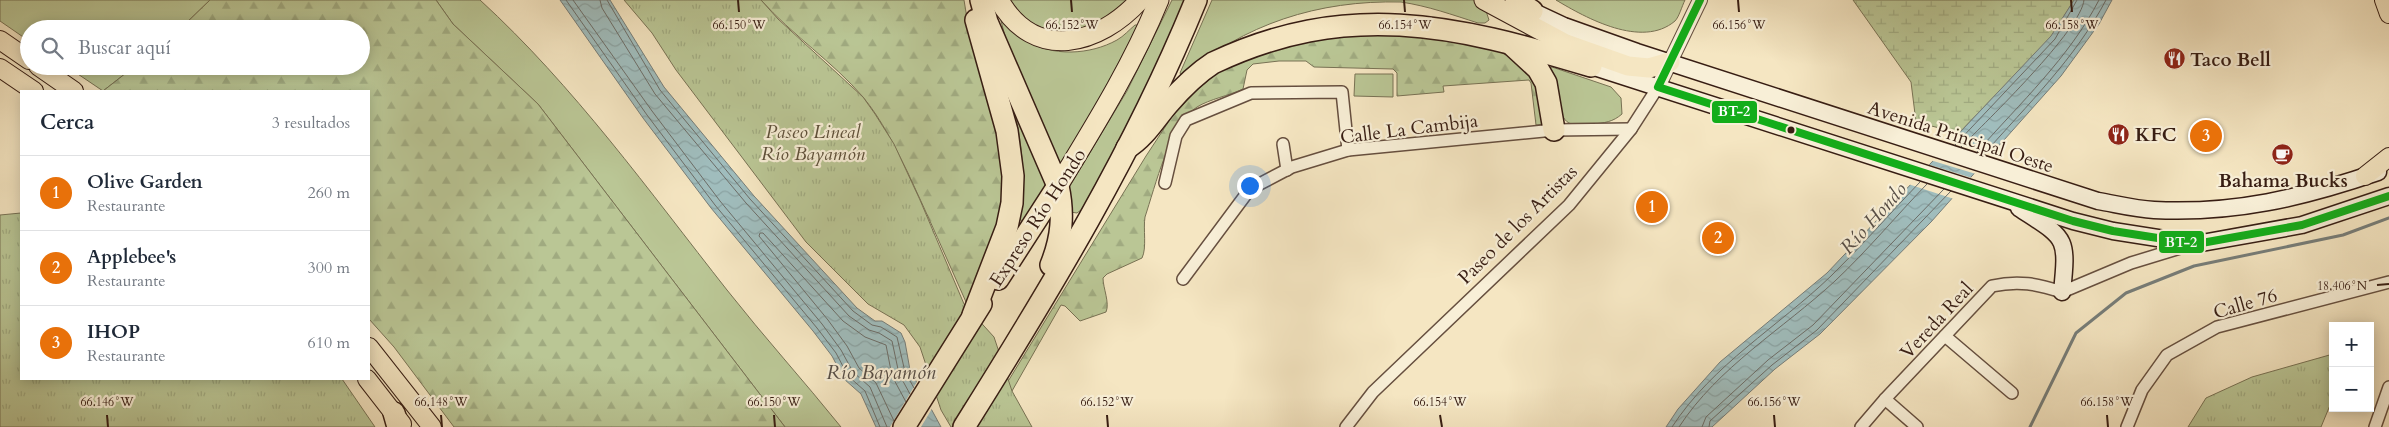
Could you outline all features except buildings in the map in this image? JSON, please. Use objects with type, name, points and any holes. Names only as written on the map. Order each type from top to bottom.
[{"type":"highway","points":[[973,0],[980,39],[1007,131],[1013,176],[1012,203],[1007,227],[974,315]]},
{"type":"highway","points":[[953,427],[1007,350],[1052,263],[1062,226],[1062,208],[1058,186],[987,22],[980,0]]},
{"type":"highway","points":[[992,0],[1005,61]]},
{"type":"highway","points":[[999,0],[1009,14],[1029,32],[1047,40],[1062,42],[1082,40],[1106,29],[1121,19],[1140,0]]},
{"type":"highway","name":"Expreso Río Hondo","points":[[904,427],[1058,186],[1114,94],[1140,45],[1159,0]]},
{"type":"highway","points":[[964,427],[1007,350],[1128,148],[1171,61],[1196,0]]},
{"type":"highway","points":[[1482,0],[1566,44],[1628,66],[1649,68],[1670,62]]},
{"type":"highway","points":[[1482,0],[1534,37],[1591,66]]},
{"type":"highway","points":[[1128,148],[1139,140],[1191,79],[1246,42],[1280,25],[1337,12],[1364,10],[1399,12],[1429,17],[1591,66]]},
{"type":"highway","points":[[1509,41],[1538,69],[1546,83],[1554,130]]},
{"type":"main road","points":[[2384,0],[2389,14]]},
{"type":"main road","name":"Avenida Principal Oeste","points":[[1524,4],[1604,41],[2098,201],[2153,210],[2238,208],[2284,201],[2322,191],[2389,168]]},
{"type":"main road","points":[[0,40],[20,54]]},
{"type":"main road","points":[[1591,66],[2113,232],[2196,244],[2302,225],[2389,196]]},
{"type":"main road","points":[[0,68],[33,90]]},
{"type":"main road","points":[[51,75],[73,90]]},
{"type":"main road","points":[[2365,176],[2389,157]]},
{"type":"main road","points":[[2001,196],[2056,232],[2062,239],[2066,252],[2062,292]]},
{"type":"main road","points":[[370,348],[432,427]]},
{"type":"main road","points":[[368,380],[399,422]]},
{"type":"street","name":"Paseo de los Artistas","points":[[1346,427],[1382,383],[1569,205],[1631,129],[1658,86],[1700,0]]},
{"type":"street","points":[[1165,183],[1176,136],[1186,120],[1252,93],[1342,92],[1348,150]]},
{"type":"street","name":"Calle La Cambija","points":[[1183,279],[1250,188],[1287,170],[1348,150],[1554,130],[1631,129]]},
{"type":"street","points":[[1283,144],[1287,170]]},
{"type":"street","points":[[2062,292],[2130,263],[2196,244]]},
{"type":"street","name":"Vereda Real","points":[[1862,427],[1885,399],[1992,286],[2014,281],[2043,286],[2062,292]]},
{"type":"street","name":"Calle 76","points":[[2127,427],[2142,390],[2167,355],[2218,327],[2389,282]]},
{"type":"street","points":[[1945,336],[2012,393]]},
{"type":"street","points":[[2375,427],[2389,387]]},
{"type":"street","points":[[1885,399],[1917,427]]},
{"type":"green space","points":[[0,0],[210,0],[189,20],[20,20],[20,35],[0,21]]},
{"type":"green space","points":[[210,0],[436,0],[453,24],[538,104],[785,427],[454,427],[394,347],[370,320],[370,90],[104,90],[123,75],[370,75],[370,20],[189,20]]},
{"type":"green space","points":[[436,0],[480,0],[514,33],[579,103],[610,140],[741,307],[841,427],[785,427],[538,104],[453,24]]},
{"type":"green space","name":"Paseo Lineal Río Bayamón","points":[[624,0],[761,0],[778,19],[863,97],[894,144],[964,304],[994,337],[1012,391],[1032,427],[951,427],[941,410],[920,347],[904,325],[868,304],[806,242],[676,70],[652,33]]},
{"type":"green space","points":[[761,0],[964,0],[974,47],[996,121],[1003,167],[1003,191],[995,238],[988,261],[966,302],[908,173],[876,115],[851,84]]},
{"type":"green space","points":[[1010,0],[1134,0],[1095,27],[1071,33],[1047,30],[1035,25],[1016,10]]},
{"type":"green space","points":[[1172,0],[1190,0],[1182,23],[1085,207],[1077,213],[1070,212],[1067,191],[1127,91]]},
{"type":"green space","points":[[1212,0],[1474,0],[1485,8],[1489,20],[1485,23],[1478,23],[1431,8],[1401,2],[1370,2],[1340,5],[1284,19],[1257,29],[1206,58],[1182,77],[1180,73]]},
{"type":"green space","points":[[1556,0],[1685,0],[1675,21],[1662,29],[1647,32],[1614,28],[1583,15]]},
{"type":"green space","points":[[1853,0],[2074,0],[2052,36],[1959,133],[1916,122],[1911,82]]},
{"type":"green space","points":[[1002,19],[1025,40],[1047,49],[1071,52],[1095,49],[1106,45],[1120,38],[1135,25],[1138,25],[1100,99],[1060,166],[1010,55]]},
{"type":"green space","points":[[1365,23],[1494,49],[1509,57],[1525,67],[1537,80],[1544,96],[1544,124],[1536,125],[1531,83],[1529,80],[1443,86],[1444,92],[1397,96],[1397,73],[1393,69],[1314,67],[1306,61],[1279,61],[1253,64],[1247,70],[1243,89],[1197,107],[1187,115],[1179,127],[1171,141],[1145,217],[1142,258],[1107,274],[1103,278],[1107,304],[1106,312],[1080,321],[1065,306],[1061,305],[1012,391],[1007,383],[1146,156],[1171,118],[1196,91],[1219,71],[1257,48]]},
{"type":"green space","points":[[1552,67],[1611,87],[1621,98],[1622,114],[1612,120],[1601,123],[1578,125],[1569,123],[1561,114],[1555,98],[1548,69]]},
{"type":"green space","points":[[1355,74],[1393,74],[1393,97],[1354,96]]},
{"type":"green space","points":[[79,75],[123,75],[104,90]]},
{"type":"green space","points":[[1011,98],[1050,178],[1023,225],[1020,218],[1023,187],[1022,158]]},
{"type":"green space","points":[[20,213],[20,380],[343,380],[375,427],[0,427],[0,215]]},
{"type":"green space","points":[[2329,355],[2329,408],[2321,427],[2188,427],[2206,398],[2252,377]]},
{"type":"water","name":"Río Bayamón","points":[[560,0],[610,0],[664,87],[754,196],[857,308],[875,321],[882,321],[901,333],[905,342],[910,370],[941,427],[876,427],[861,394],[844,379],[832,356],[813,331],[711,208],[643,118]]},
{"type":"water","points":[[2074,0],[2112,0],[2099,24],[2061,76],[1931,222],[1820,334],[1775,369],[1712,427],[1666,427],[1678,409],[1720,362],[1827,273],[2051,36]]},
{"type":"pier","points":[[1949,140],[1993,154],[1976,174],[1930,160]]},
{"type":"pier","points":[[1927,164],[1972,178],[1954,199],[1908,184]]},
{"type":"pier","points":[[918,380],[933,407],[921,427],[890,427]]},
{"type":"waterway","points":[[2030,427],[2076,333],[2126,293],[2194,266],[2343,235],[2389,218]]},
{"type":"transit line","name":"BT-2","points":[[1700,0],[1658,87],[2073,221],[2113,231],[2196,244],[2302,225],[2389,196]]},
{"type":"place","name":"Taco Bell","points":[[2174,59]]},
{"type":"place","name":"KFC","points":[[2119,134]]},
{"type":"place","name":"IHOP","points":[[2206,136]]},
{"type":"place","name":"Bahama Bucks","points":[[2283,154]]},
{"type":"place","name":"Olive Garden","points":[[1652,207]]},
{"type":"place","name":"Applebee's","points":[[1718,238]]},
{"type":"water label","name":"Río Hondo","points":[[1873,218]]}]
